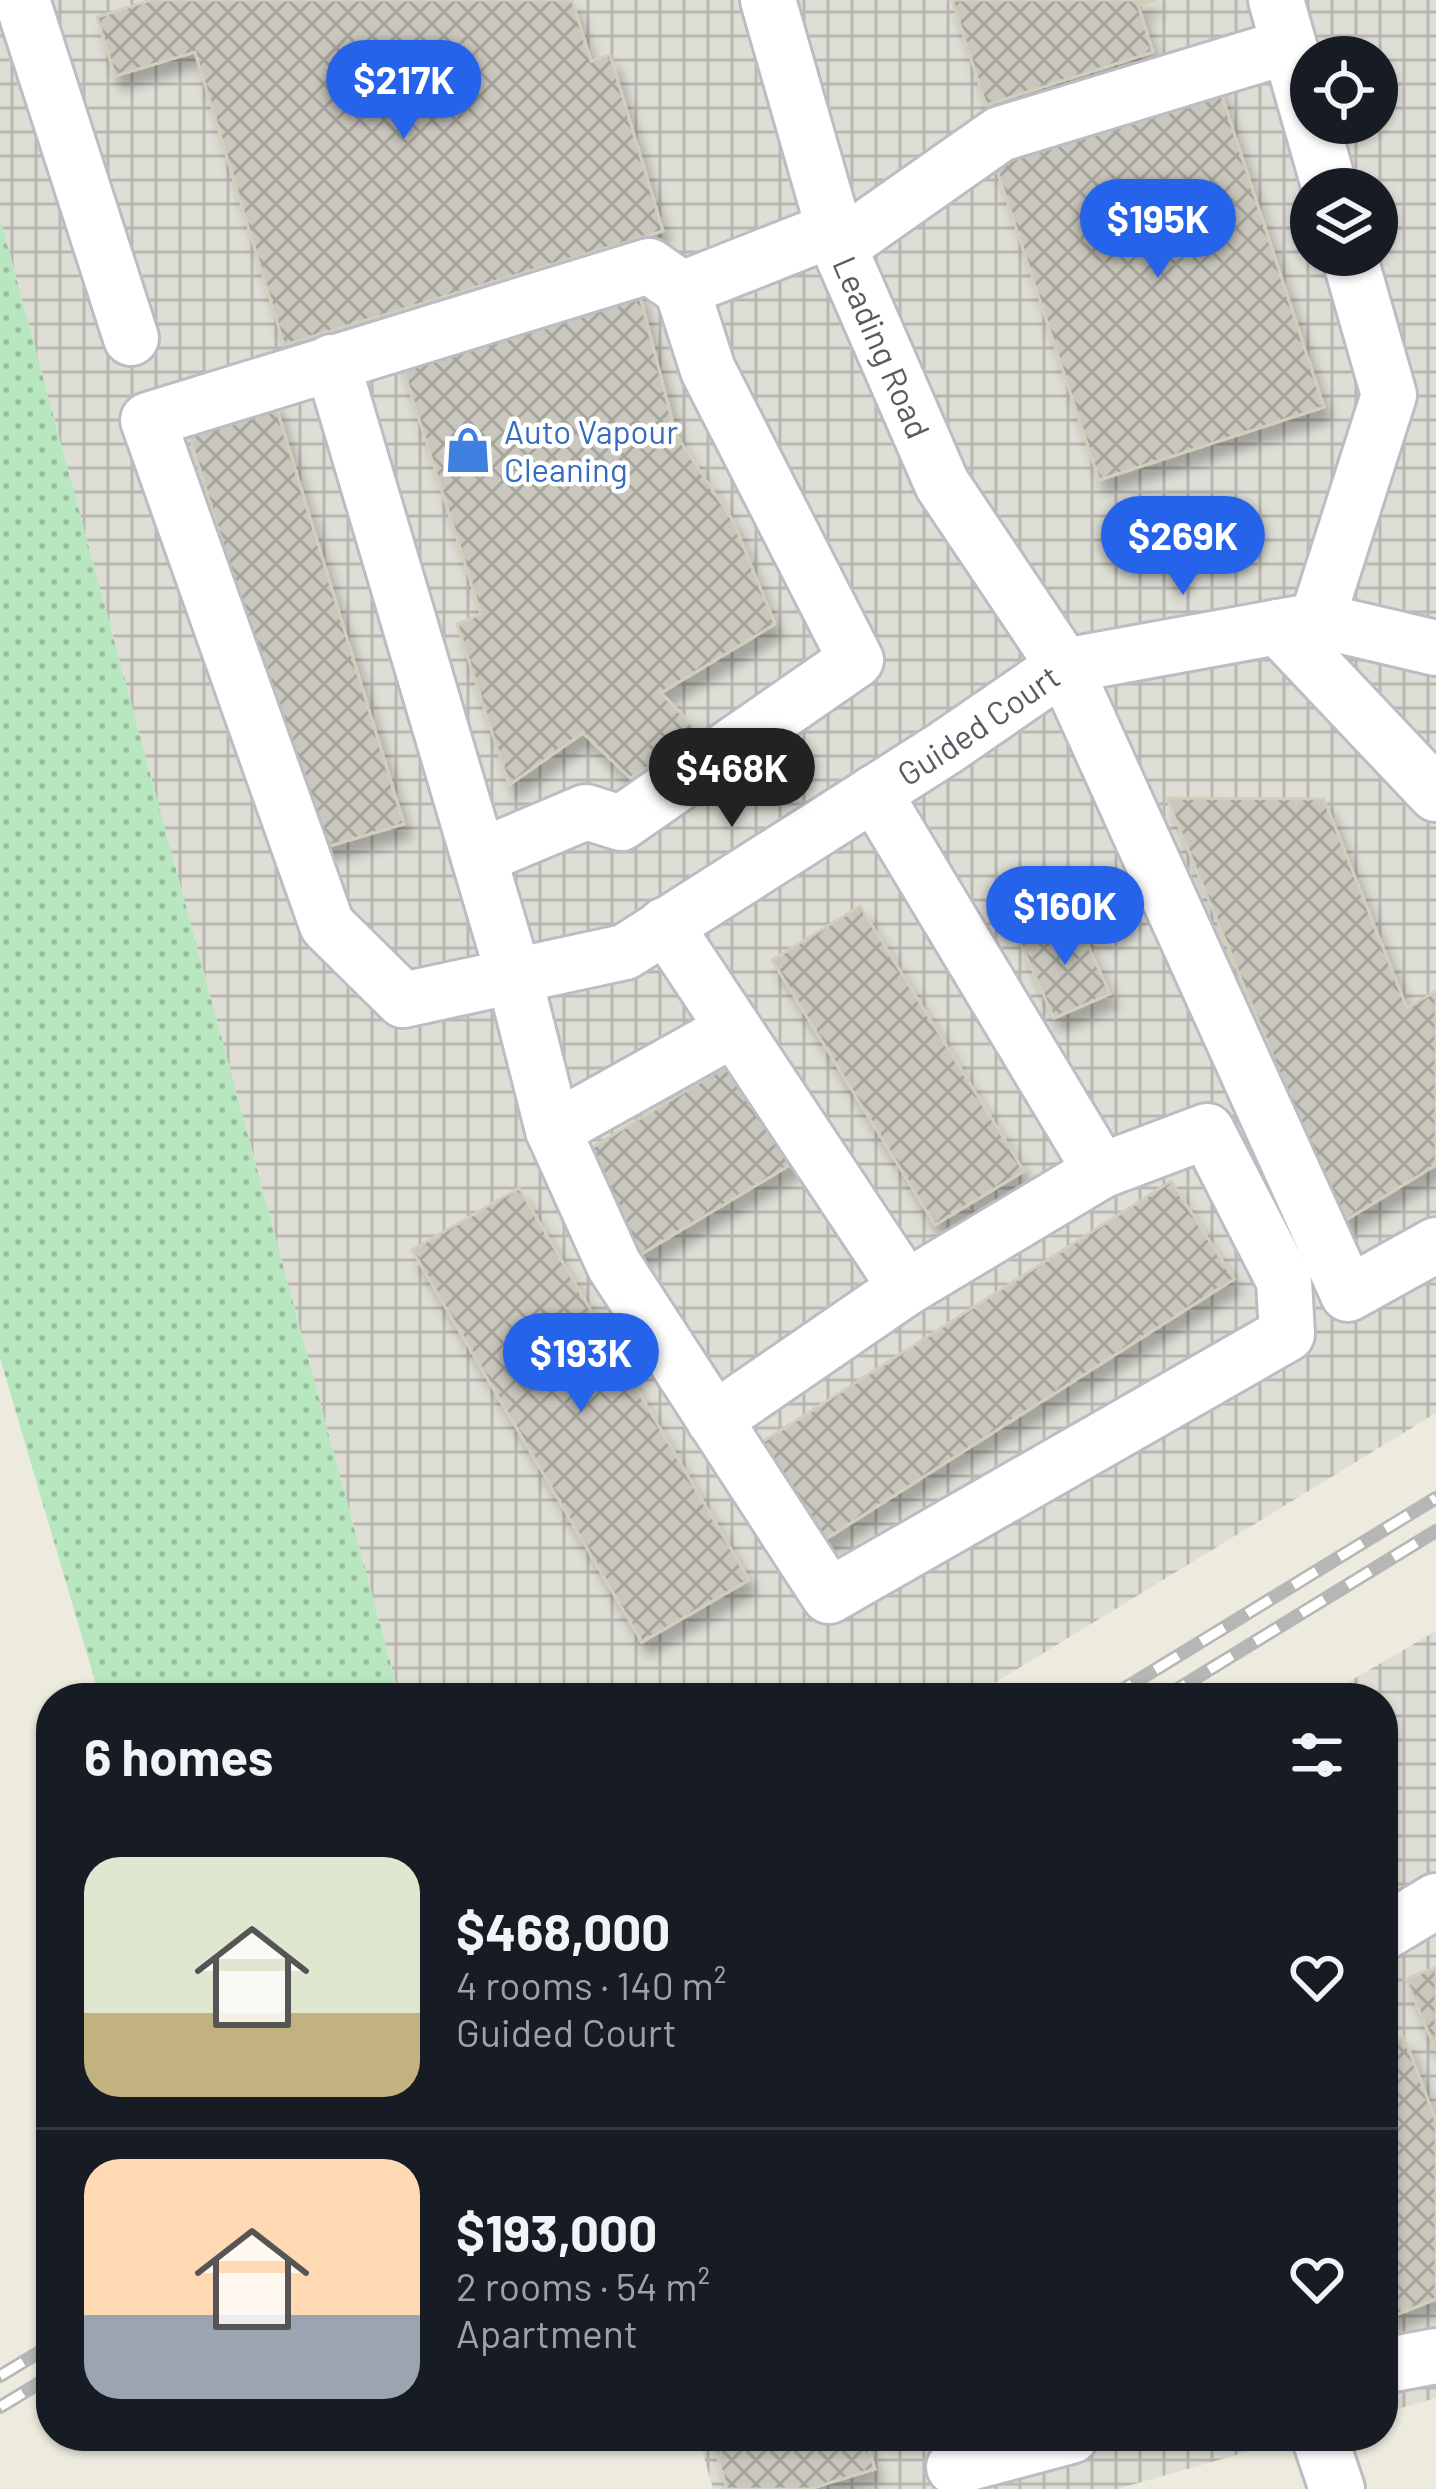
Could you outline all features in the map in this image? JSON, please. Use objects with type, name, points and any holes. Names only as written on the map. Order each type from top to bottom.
[{"type":"street","points":[[22,0],[131,338]]},
{"type":"street","name":"Leading Road","points":[[768,0],[837,238],[942,484],[1064,666],[1348,1294],[1436,1245]]},
{"type":"street","points":[[682,289],[837,238],[1000,134],[1282,23],[1324,168]]},
{"type":"street","points":[[479,856],[586,812],[621,823],[856,660],[708,370],[682,289],[649,266],[332,362],[514,976],[554,1130],[614,1265],[714,1420],[829,1596],[1287,1334],[1284,1281],[1207,1132],[1100,1171],[907,1288],[714,1420]]},
{"type":"street","points":[[1298,623],[1389,394],[1355,276]]},
{"type":"street","name":"Guided Court","points":[[332,362],[148,421],[327,926],[403,1000],[625,952],[945,748],[1064,666],[1298,623]]},
{"type":"street","points":[[1298,623],[1436,649]]},
{"type":"street","points":[[1298,623],[1436,794]]},
{"type":"street","points":[[874,793],[1100,1171]]},
{"type":"street","points":[[665,925],[907,1288]]},
{"type":"street","points":[[554,1130],[734,1029]]},
{"type":"street","points":[[1398,1924],[1436,1901]]},
{"type":"street","points":[[1398,2363],[1436,2356]]},
{"type":"street","points":[[954,2467],[1014,2451]]},
{"type":"street","points":[[1324,2451],[1337,2489]]},
{"type":"shaded area","points":[[0,0],[1436,0],[1436,1413],[995,1683],[396,1683],[0,218]]},
{"type":"shaded area","points":[[1436,1631],[1436,2398],[1398,2409],[1398,1683],[1347,1683]]},
{"type":"shaded area","points":[[702,2451],[1250,2451],[1117,2489],[713,2489]]},
{"type":"green space","points":[[0,218],[396,1683],[96,1683],[0,1358]]},
{"type":"building","points":[[151,0],[572,0],[591,61],[610,55],[663,231],[284,345],[195,52],[115,76],[97,17]]},
{"type":"building","points":[[952,0],[1156,0],[1138,5],[1153,52],[986,105]]},
{"type":"building","points":[[1217,81],[1324,407],[1099,480],[992,155]]},
{"type":"building","points":[[638,289],[676,435],[733,521],[775,624],[661,693],[702,735],[630,778],[583,733],[509,785],[457,624],[481,614],[396,347]]},
{"type":"building","points":[[273,397],[404,824],[316,850],[186,424]]},
{"type":"building","points":[[1167,798],[1324,799],[1407,1008],[1436,991],[1436,1165],[1341,1223]]},
{"type":"building","points":[[860,906],[1024,1171],[935,1225],[772,960]]},
{"type":"building","points":[[1075,917],[1110,994],[1054,1018],[1020,942]]},
{"type":"building","points":[[735,1061],[795,1162],[633,1259],[573,1159]]},
{"type":"building","points":[[1171,1181],[1234,1279],[815,1546],[753,1448]]},
{"type":"building","points":[[519,1188],[749,1580],[642,1642],[412,1250]]},
{"type":"building","points":[[1436,1967],[1436,2051],[1406,1979]]},
{"type":"building","points":[[1404,2037],[1436,2121],[1436,2299],[1398,2314],[1398,2039]]},
{"type":"building","points":[[716,2451],[869,2451],[875,2469],[809,2489],[727,2489]]},
{"type":"railway","points":[[1134,1683],[1436,1498]]},
{"type":"railway","points":[[1188,1683],[1436,1531]]},
{"type":"railway","points":[[0,2376],[36,2354]]},
{"type":"railway","points":[[0,2407],[36,2385]]},
{"type":"place","name":"Auto Vapour Cleaning","points":[[468,450]]}]
